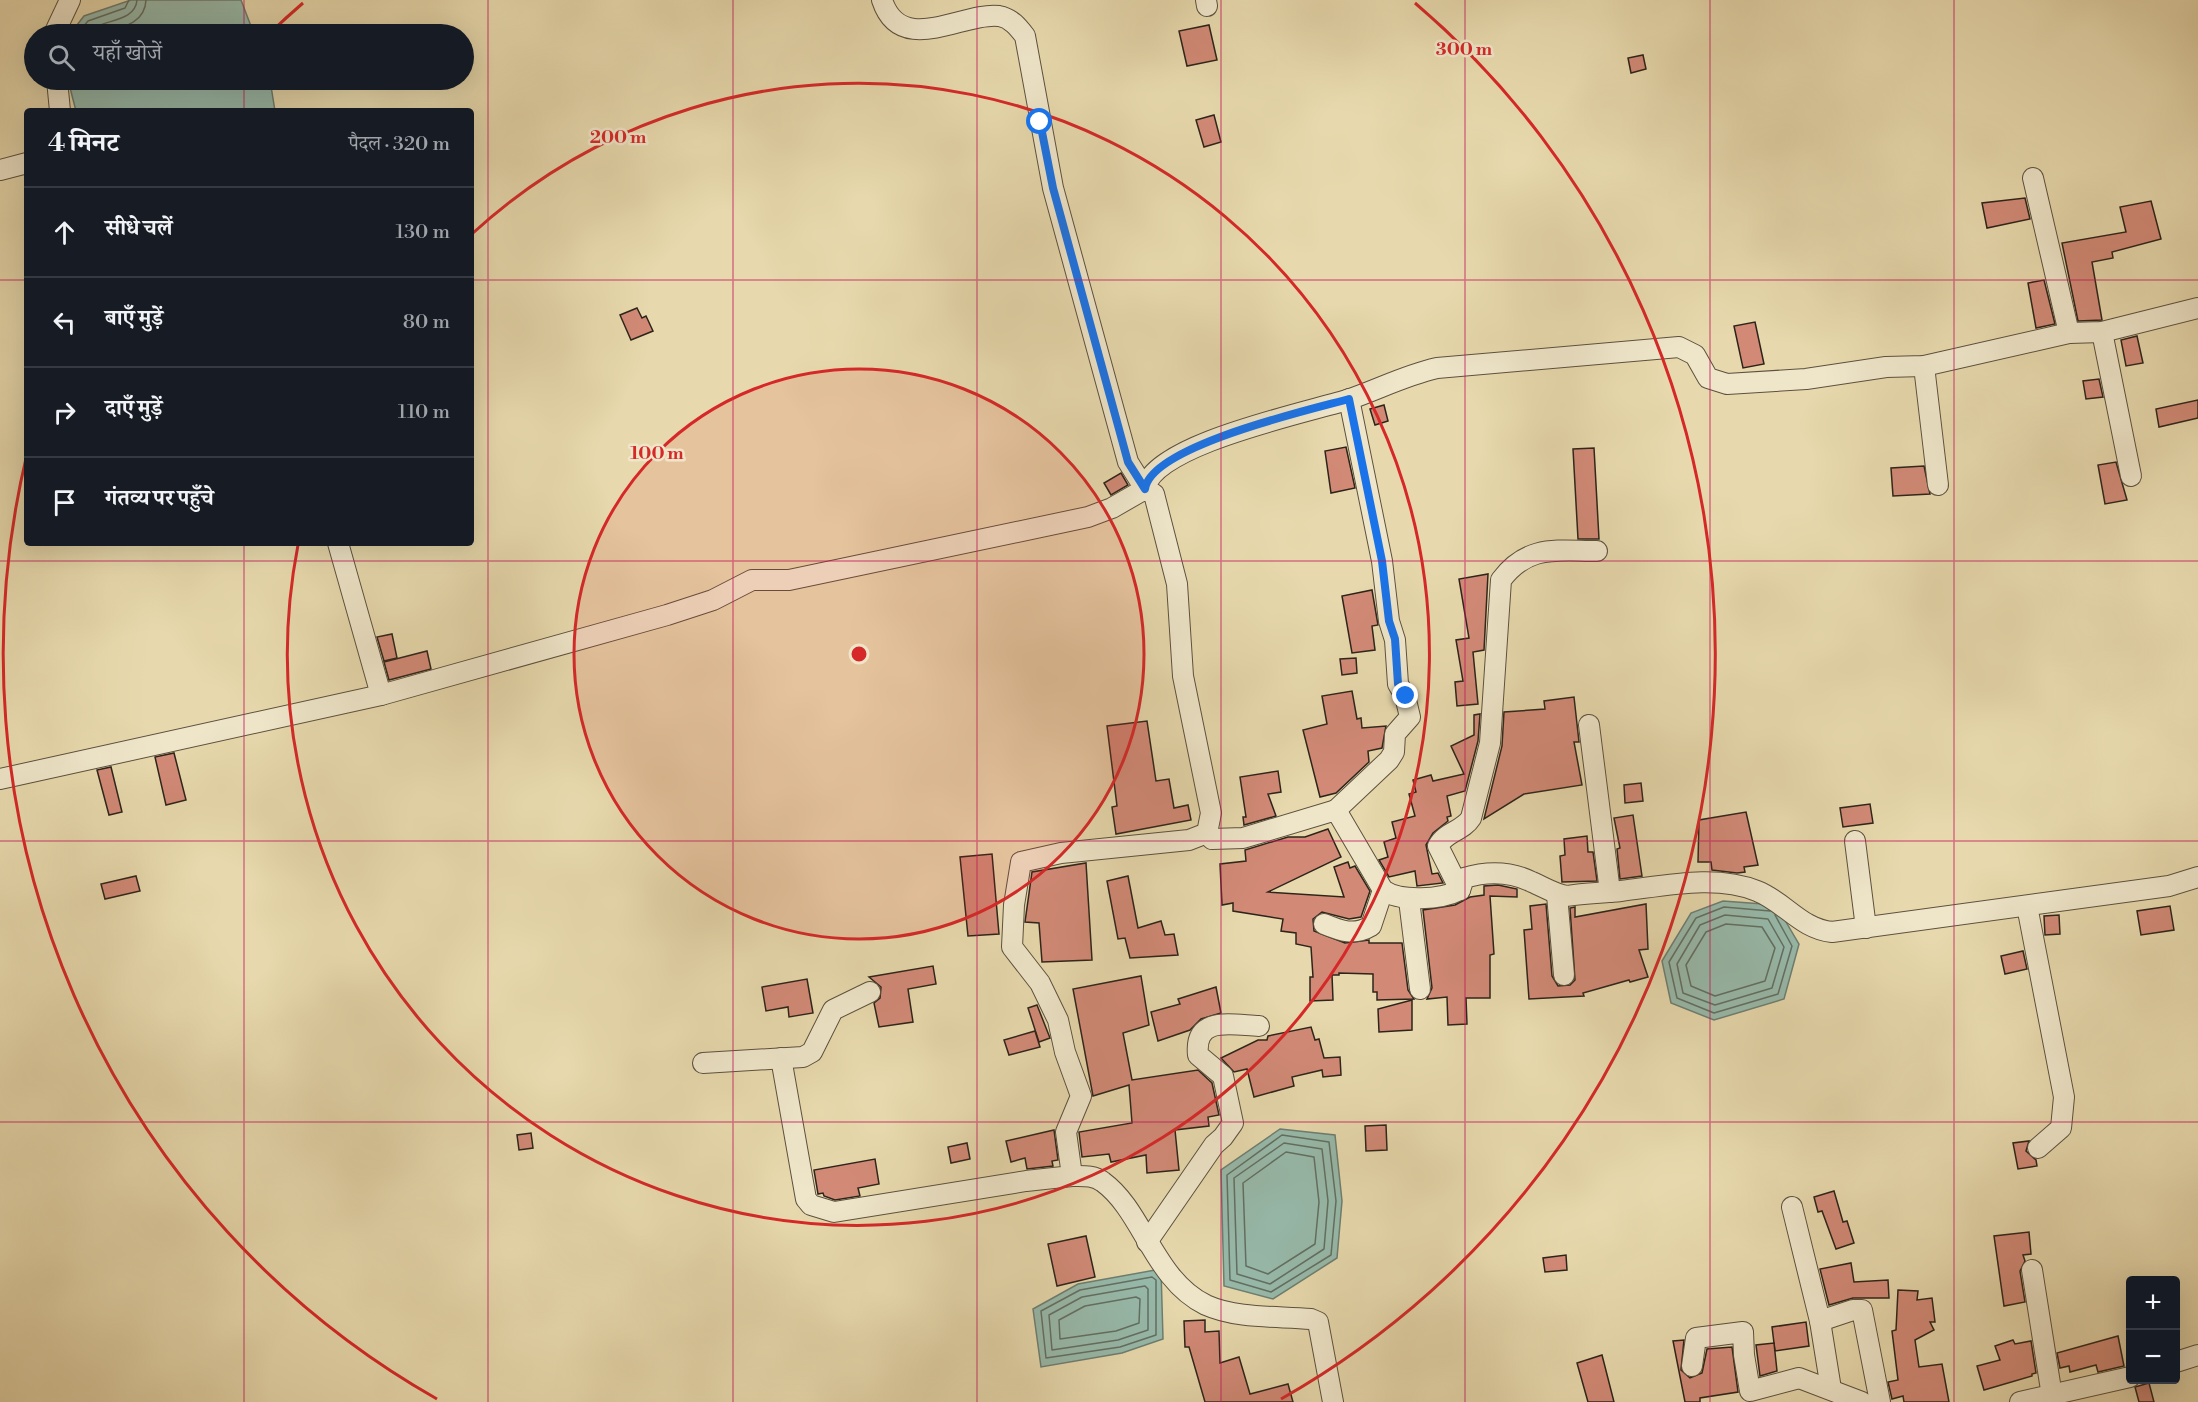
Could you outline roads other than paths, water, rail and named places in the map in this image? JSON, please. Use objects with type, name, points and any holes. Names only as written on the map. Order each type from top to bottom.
[{"type":"street","points":[[59,24],[70,0]]},
{"type":"street","points":[[882,0],[889,15],[896,23],[908,28],[932,28],[998,15],[1014,23],[1025,36],[1053,188],[1128,462],[1145,489],[1154,494],[1177,584],[1184,676],[1211,813],[1208,833],[1212,838],[1244,838],[1336,810],[1389,760],[1394,752],[1395,734],[1410,717],[1406,696],[1398,684],[1395,639],[1389,621],[1382,561],[1349,399]]},
{"type":"street","points":[[58,90],[60,108]]},
{"type":"street","points":[[0,170],[24,164]]},
{"type":"street","points":[[2033,178],[2069,333]]},
{"type":"street","points":[[1145,489],[1146,481],[1157,469],[1210,442],[1258,424],[1349,399],[1416,373],[1437,368],[1668,347],[1688,350],[1695,355],[1708,378],[1727,384],[1806,379],[1887,367],[1924,366],[2069,333],[2102,332],[2198,308]]},
{"type":"street","points":[[2102,332],[2131,476]]},
{"type":"street","points":[[1924,366],[1938,485]]},
{"type":"street","points":[[0,779],[381,694],[667,615],[713,600],[752,580],[789,580],[1088,517],[1112,508],[1145,489]]},
{"type":"street","points":[[339,546],[381,694]]},
{"type":"street","points":[[1460,890],[1438,846],[1447,836],[1471,818],[1490,743],[1501,580],[1512,566],[1537,551],[1597,550]]},
{"type":"street","points":[[1589,725],[1610,892]]},
{"type":"street","points":[[1336,810],[1383,890],[1390,895],[1409,900],[1423,896],[1448,897],[1460,890],[1464,878],[1476,874],[1505,873],[1531,881],[1557,895],[1691,883],[1723,884],[1759,891],[1819,931],[1866,928],[2169,886],[2198,877]]},
{"type":"street","points":[[1072,1176],[1066,1132],[1081,1096],[1065,1052],[1058,1020],[1040,983],[1012,947],[1014,905],[1021,862],[1061,853],[1189,840],[1208,833]]},
{"type":"street","points":[[1855,841],[1866,928]]},
{"type":"street","points":[[1324,924],[1344,932],[1364,930],[1371,926],[1383,890]]},
{"type":"street","points":[[1557,895],[1564,975]]},
{"type":"street","points":[[1409,900],[1420,989]]},
{"type":"street","points":[[2026,906],[2064,1097],[2061,1128],[2038,1148]]},
{"type":"street","points":[[703,1063],[803,1057],[812,1052],[833,1010],[870,992]]},
{"type":"street","points":[[1147,1242],[1214,1145],[1233,1123],[1222,1076],[1198,1055],[1197,1043],[1200,1034],[1207,1028],[1218,1025],[1259,1026]]},
{"type":"street","points":[[781,1058],[806,1199],[818,1208],[834,1212],[1026,1181],[1072,1176],[1089,1176],[1102,1180],[1117,1195],[1162,1264],[1182,1288],[1204,1304],[1230,1313],[1311,1319],[1318,1322],[1333,1402]]},
{"type":"street","points":[[1792,1207],[1820,1321],[1831,1389]]},
{"type":"street","points":[[2032,1270],[2052,1396]]},
{"type":"street","points":[[1820,1321],[1853,1310],[1862,1310],[1880,1402]]},
{"type":"street","points":[[1692,1366],[1696,1338],[1743,1332],[1750,1391],[1799,1378],[1862,1402]]},
{"type":"street","points":[[2180,1360],[2198,1354]]},
{"type":"street","points":[[2020,1402],[2126,1378]]},
{"type":"water","points":[[131,0],[241,0],[250,24],[78,24],[84,16]]},
{"type":"water","points":[[71,90],[272,90],[275,108],[75,108]]},
{"type":"water","points":[[1723,901],[1776,905],[1799,944],[1784,999],[1714,1020],[1671,1003],[1662,961],[1691,913]]},
{"type":"water","points":[[1280,1129],[1335,1135],[1342,1201],[1337,1258],[1273,1299],[1224,1286],[1221,1170]]},
{"type":"water","points":[[1161,1269],[1163,1339],[1122,1353],[1041,1367],[1033,1309],[1078,1284]]}]
